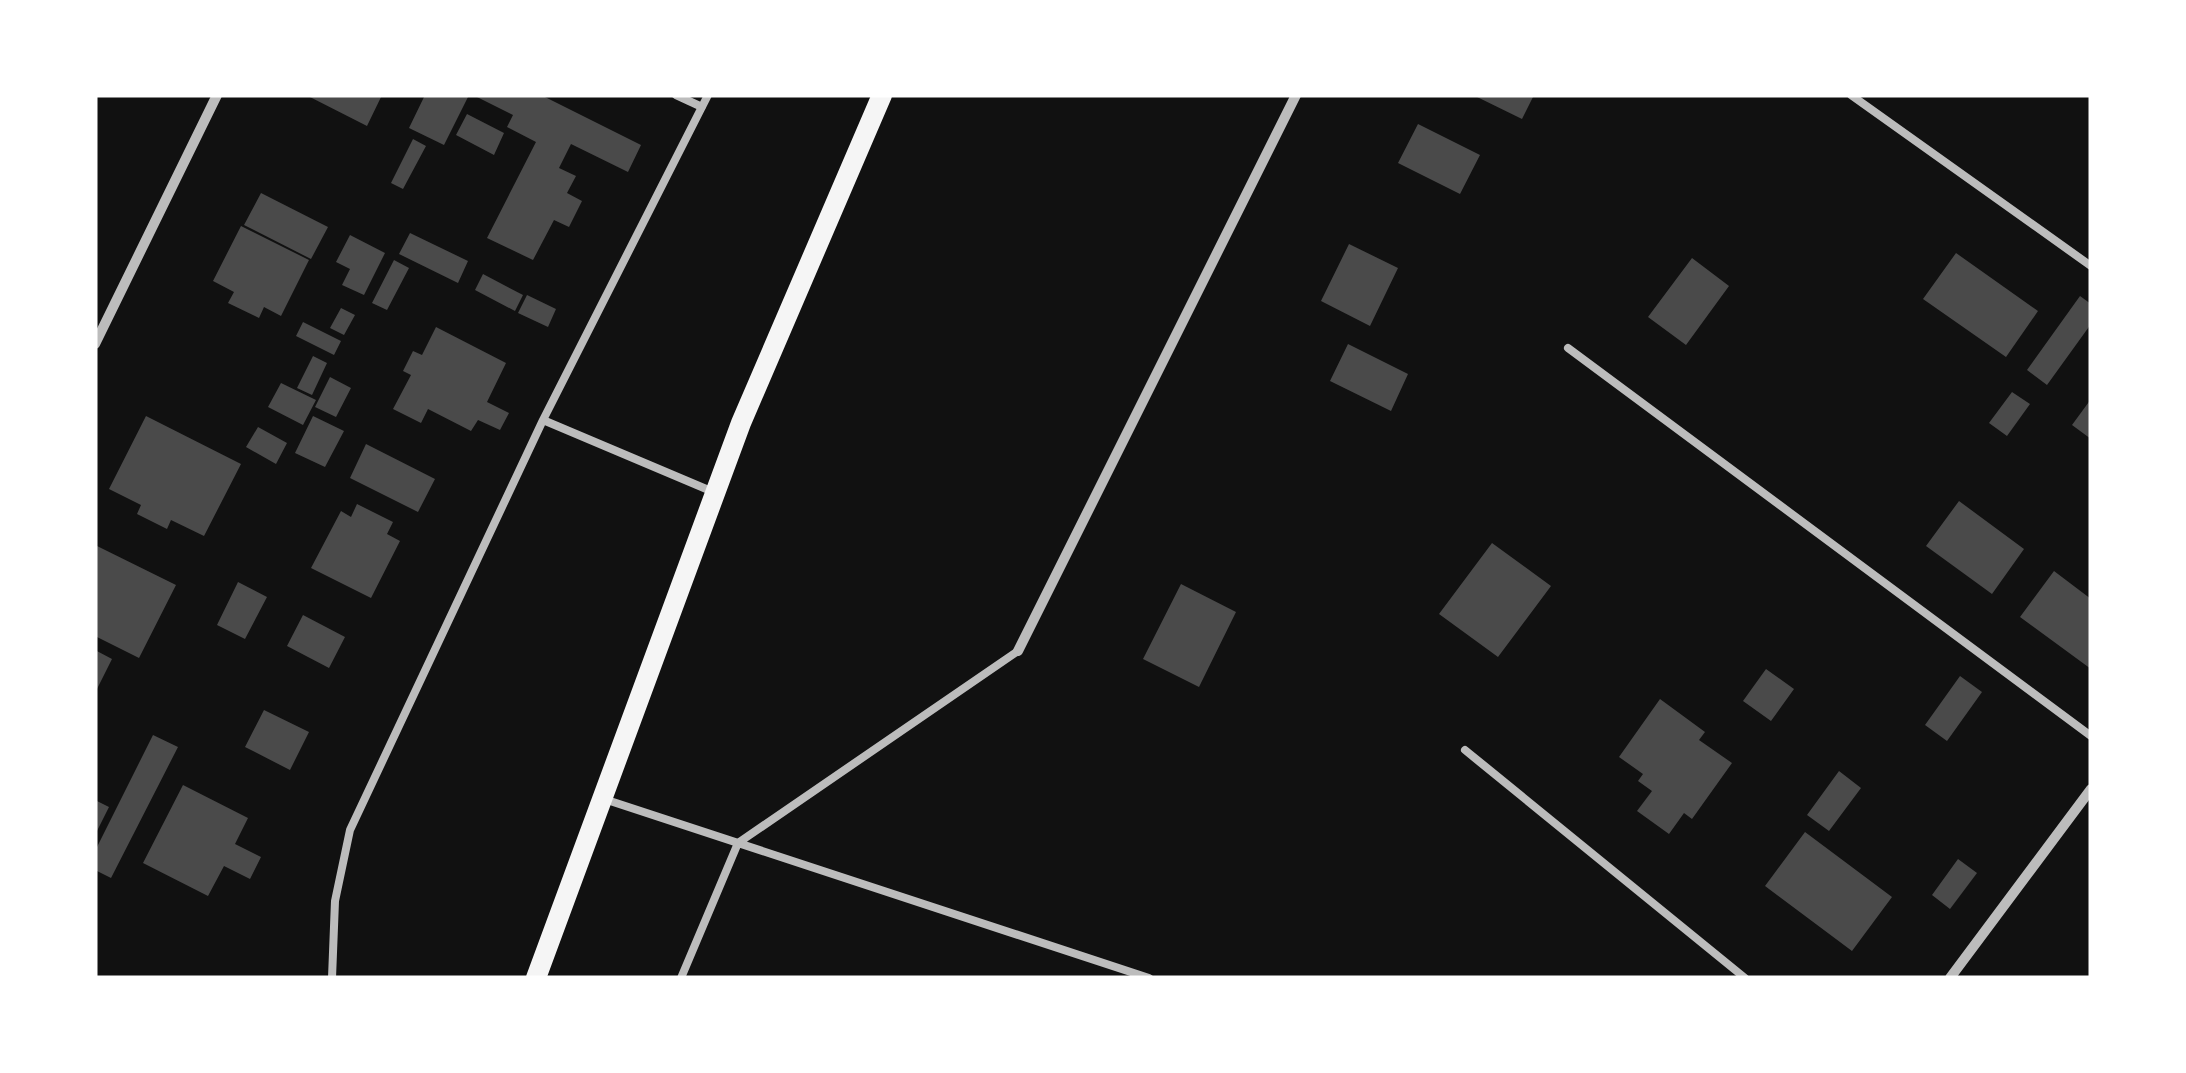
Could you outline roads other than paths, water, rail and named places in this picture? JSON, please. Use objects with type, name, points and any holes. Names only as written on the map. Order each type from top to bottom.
[{"type":"main road","points":[[536,978],[796,288],[882,95]]},
{"type":"street","points":[[95,344],[217,95]]},
{"type":"street","points":[[1018,651],[1296,95]]},
{"type":"street","points":[[1950,978],[2091,790]]},
{"type":"lane","points":[[676,95],[702,108]]},
{"type":"lane","points":[[332,978],[335,900],[350,830],[543,420],[708,95]]},
{"type":"lane","points":[[1851,95],[2091,266]]},
{"type":"lane","points":[[1568,348],[2091,736]]},
{"type":"lane","points":[[543,420],[716,493]]},
{"type":"lane","points":[[681,978],[738,843],[1018,651]]},
{"type":"lane","points":[[1465,750],[1745,978]]},
{"type":"lane","points":[[604,799],[1149,978]]}]
